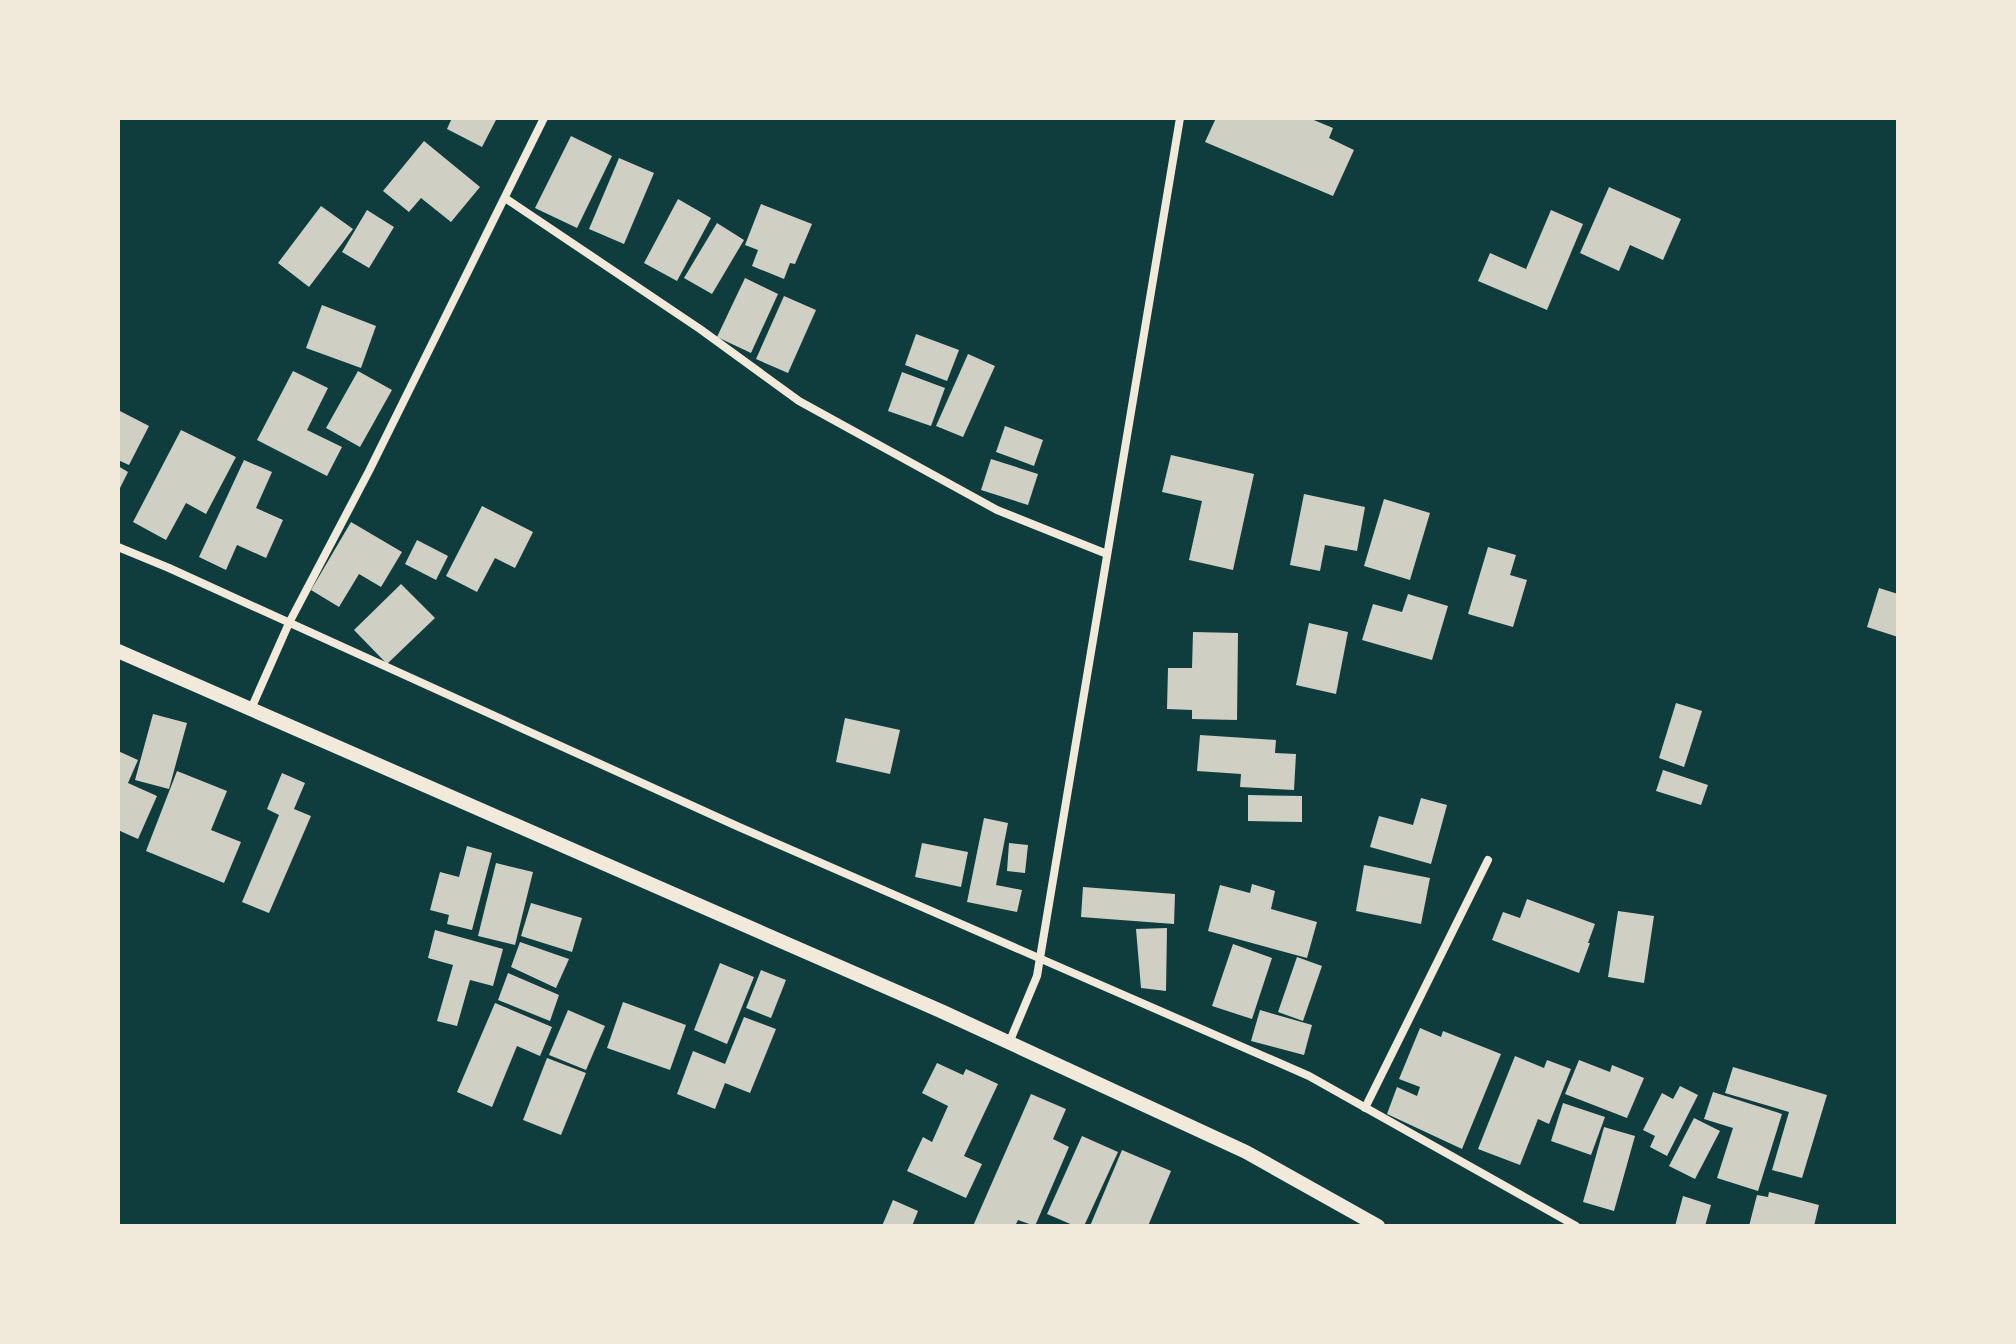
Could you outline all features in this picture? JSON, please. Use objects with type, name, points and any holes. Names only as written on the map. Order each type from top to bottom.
[{"type":"street","points":[[251,709],[289,623],[369,471],[544,118]]},
{"type":"street","points":[[1009,1043],[1037,976],[1180,118]]},
{"type":"street","points":[[505,198],[700,329],[799,401],[997,510],[1107,554]]},
{"type":"street","points":[[118,547],[739,827],[1309,1076],[1576,1226]]},
{"type":"street","points":[[118,651],[943,1012],[1246,1152],[1378,1226]]},
{"type":"street","points":[[1365,1108],[1488,860]]},
{"type":"building","points":[[452,118],[497,118],[482,147],[447,129]]},
{"type":"building","points":[[1216,118],[1309,118],[1333,128],[1329,138],[1354,150],[1333,196],[1205,142]]},
{"type":"building","points":[[571,136],[612,156],[577,228],[535,208]]},
{"type":"building","points":[[424,141],[480,187],[451,222],[421,198],[409,212],[383,191]]},
{"type":"building","points":[[619,158],[654,173],[624,244],[589,229]]},
{"type":"building","points":[[1609,187],[1681,219],[1663,260],[1630,245],[1619,271],[1580,253]]},
{"type":"building","points":[[678,199],[711,218],[677,281],[644,263]]},
{"type":"building","points":[[761,204],[812,224],[795,264],[790,263],[784,279],[752,266],[758,250],[745,245]]},
{"type":"building","points":[[321,206],[353,229],[309,287],[278,263]]},
{"type":"building","points":[[367,210],[394,227],[369,268],[342,252]]},
{"type":"building","points":[[1551,210],[1583,224],[1547,310],[1478,281],[1490,253],[1526,269]]},
{"type":"building","points":[[717,223],[744,240],[712,294],[684,278]]},
{"type":"building","points":[[745,278],[778,294],[751,353],[717,337]]},
{"type":"building","points":[[784,296],[816,310],[788,373],[756,359]]},
{"type":"building","points":[[322,305],[376,326],[361,368],[306,348]]},
{"type":"building","points":[[916,334],[959,350],[947,381],[905,365]]},
{"type":"building","points":[[968,354],[995,366],[963,437],[936,426]]},
{"type":"building","points":[[293,371],[328,388],[307,430],[342,447],[327,476],[257,440]]},
{"type":"building","points":[[358,371],[392,390],[360,447],[326,428]]},
{"type":"building","points":[[902,372],[945,388],[931,426],[888,411]]},
{"type":"building","points":[[118,410],[149,426],[129,465],[118,460]]},
{"type":"building","points":[[1005,426],[1043,440],[1034,466],[996,452]]},
{"type":"building","points":[[181,430],[236,457],[206,514],[186,503],[166,540],[133,522]]},
{"type":"building","points":[[1171,455],[1254,474],[1233,570],[1189,560],[1202,501],[1162,492]]},
{"type":"building","points":[[991,459],[1038,474],[1028,505],[981,490]]},
{"type":"building","points":[[244,460],[272,472],[256,508],[283,520],[266,558],[237,545],[226,570],[199,557]]},
{"type":"building","points":[[118,466],[128,472],[118,492]]},
{"type":"building","points":[[1304,494],[1365,507],[1357,551],[1325,545],[1320,571],[1290,565]]},
{"type":"building","points":[[1384,499],[1430,513],[1410,580],[1364,566]]},
{"type":"building","points":[[482,506],[533,532],[515,568],[495,558],[477,592],[446,576]]},
{"type":"building","points":[[351,522],[402,552],[381,587],[359,574],[339,607],[311,590]]},
{"type":"building","points":[[417,540],[448,556],[436,580],[405,564]]},
{"type":"building","points":[[1488,547],[1516,555],[1510,575],[1527,580],[1513,627],[1468,614]]},
{"type":"building","points":[[401,584],[435,618],[387,664],[354,630]]},
{"type":"building","points":[[1879,588],[1898,594],[1898,637],[1867,627]]},
{"type":"building","points":[[1408,594],[1448,606],[1432,660],[1362,640],[1373,604],[1402,612]]},
{"type":"building","points":[[1309,623],[1348,632],[1336,694],[1296,685]]},
{"type":"building","points":[[1193,632],[1238,633],[1237,720],[1192,719],[1192,710],[1167,709],[1168,668],[1192,668]]},
{"type":"building","points":[[1676,703],[1702,711],[1684,767],[1659,758]]},
{"type":"building","points":[[153,714],[187,723],[169,789],[135,780]]},
{"type":"building","points":[[845,718],[900,730],[890,774],[836,762]]},
{"type":"building","points":[[1200,735],[1276,740],[1275,753],[1296,754],[1294,790],[1240,787],[1241,774],[1197,771]]},
{"type":"building","points":[[118,751],[138,760],[128,783],[157,796],[138,839],[118,830]]},
{"type":"building","points":[[1663,770],[1708,785],[1701,805],[1656,791]]},
{"type":"building","points":[[177,771],[227,791],[211,830],[241,842],[224,883],[146,851]]},
{"type":"building","points":[[282,773],[305,783],[294,809],[311,816],[269,913],[242,902],[279,815],[267,809]]},
{"type":"building","points":[[1248,795],[1302,796],[1302,822],[1248,821]]},
{"type":"building","points":[[1421,798],[1447,805],[1431,864],[1370,847],[1379,816],[1413,825]]},
{"type":"building","points":[[984,818],[1008,823],[996,885],[1022,890],[1017,912],[967,902]]},
{"type":"building","points":[[922,843],[968,852],[961,887],[915,877]]},
{"type":"building","points":[[1009,843],[1028,845],[1025,873],[1007,871]]},
{"type":"building","points":[[467,846],[492,853],[472,930],[447,924],[449,915],[430,910],[440,872],[459,877]]},
{"type":"building","points":[[496,863],[533,872],[515,945],[478,936]]},
{"type":"building","points":[[1364,865],[1430,878],[1421,924],[1356,911]]},
{"type":"building","points":[[1252,884],[1275,891],[1271,909],[1317,922],[1307,958],[1208,931],[1220,885],[1250,893]]},
{"type":"building","points":[[1083,887],[1175,894],[1174,924],[1081,917]]},
{"type":"building","points":[[1527,899],[1595,924],[1579,973],[1492,940],[1503,912],[1520,918]]},
{"type":"building","points":[[531,903],[582,918],[572,952],[521,936]]},
{"type":"building","points":[[1618,911],[1654,916],[1644,983],[1608,977]]},
{"type":"building","points":[[1167,928],[1166,991],[1141,988],[1136,929]]},
{"type":"building","points":[[435,930],[503,949],[493,986],[470,980],[457,1026],[437,1021],[453,965],[428,958]]},
{"type":"building","points":[[520,942],[569,959],[556,988],[511,967]]},
{"type":"building","points":[[1233,944],[1272,958],[1252,1019],[1212,1006]]},
{"type":"building","points":[[1297,957],[1322,966],[1303,1021],[1278,1012]]},
{"type":"building","points":[[720,963],[754,977],[727,1044],[694,1030]]},
{"type":"building","points":[[761,970],[786,980],[771,1018],[746,1008]]},
{"type":"building","points":[[508,973],[559,995],[550,1021],[498,1000]]},
{"type":"building","points":[[623,1002],[686,1025],[670,1070],[607,1048]]},
{"type":"building","points":[[495,1003],[552,1027],[540,1056],[517,1046],[492,1107],[457,1092]]},
{"type":"building","points":[[568,1010],[605,1026],[586,1070],[549,1055]]},
{"type":"building","points":[[1260,1010],[1312,1025],[1304,1055],[1251,1041]]},
{"type":"building","points":[[744,1017],[776,1029],[750,1093],[725,1083],[715,1109],[677,1094],[693,1051],[725,1064]]},
{"type":"building","points":[[1420,1028],[1441,1037],[1443,1031],[1501,1054],[1462,1149],[1387,1114],[1397,1087],[1417,1096],[1420,1087],[1399,1079]]},
{"type":"building","points":[[1515,1056],[1544,1068],[1547,1060],[1571,1069],[1549,1124],[1538,1119],[1520,1165],[1478,1149]]},
{"type":"building","points":[[547,1058],[586,1073],[561,1135],[523,1120]]},
{"type":"building","points":[[1579,1060],[1610,1072],[1612,1065],[1644,1078],[1627,1118],[1565,1094]]},
{"type":"building","points":[[937,1063],[963,1075],[966,1069],[998,1084],[964,1156],[982,1164],[966,1198],[907,1171],[923,1137],[932,1142],[948,1106],[922,1093]]},
{"type":"building","points":[[1733,1067],[1827,1095],[1802,1178],[1772,1170],[1789,1112],[1725,1093]]},
{"type":"building","points":[[1680,1086],[1698,1095],[1667,1156],[1650,1147],[1655,1136],[1643,1130],[1662,1093],[1673,1099]]},
{"type":"building","points":[[1713,1092],[1782,1114],[1758,1191],[1717,1178],[1733,1128],[1704,1119]]},
{"type":"building","points":[[1031,1094],[1066,1109],[1053,1139],[1069,1147],[1035,1226],[1018,1220],[1015,1226],[973,1226]]},
{"type":"building","points":[[1563,1103],[1605,1117],[1591,1155],[1551,1141]]},
{"type":"building","points":[[1694,1118],[1720,1131],[1695,1179],[1669,1166]]},
{"type":"building","points":[[1604,1127],[1635,1136],[1614,1211],[1583,1202]]},
{"type":"building","points":[[1082,1136],[1118,1152],[1084,1226],[1075,1226],[1047,1214]]},
{"type":"building","points":[[1122,1150],[1171,1171],[1148,1226],[1090,1226]]},
{"type":"building","points":[[1769,1192],[1819,1205],[1814,1226],[1749,1226],[1757,1195],[1768,1197]]},
{"type":"building","points":[[1683,1196],[1711,1205],[1705,1226],[1675,1226]]},
{"type":"building","points":[[893,1200],[918,1211],[912,1226],[882,1226]]}]
